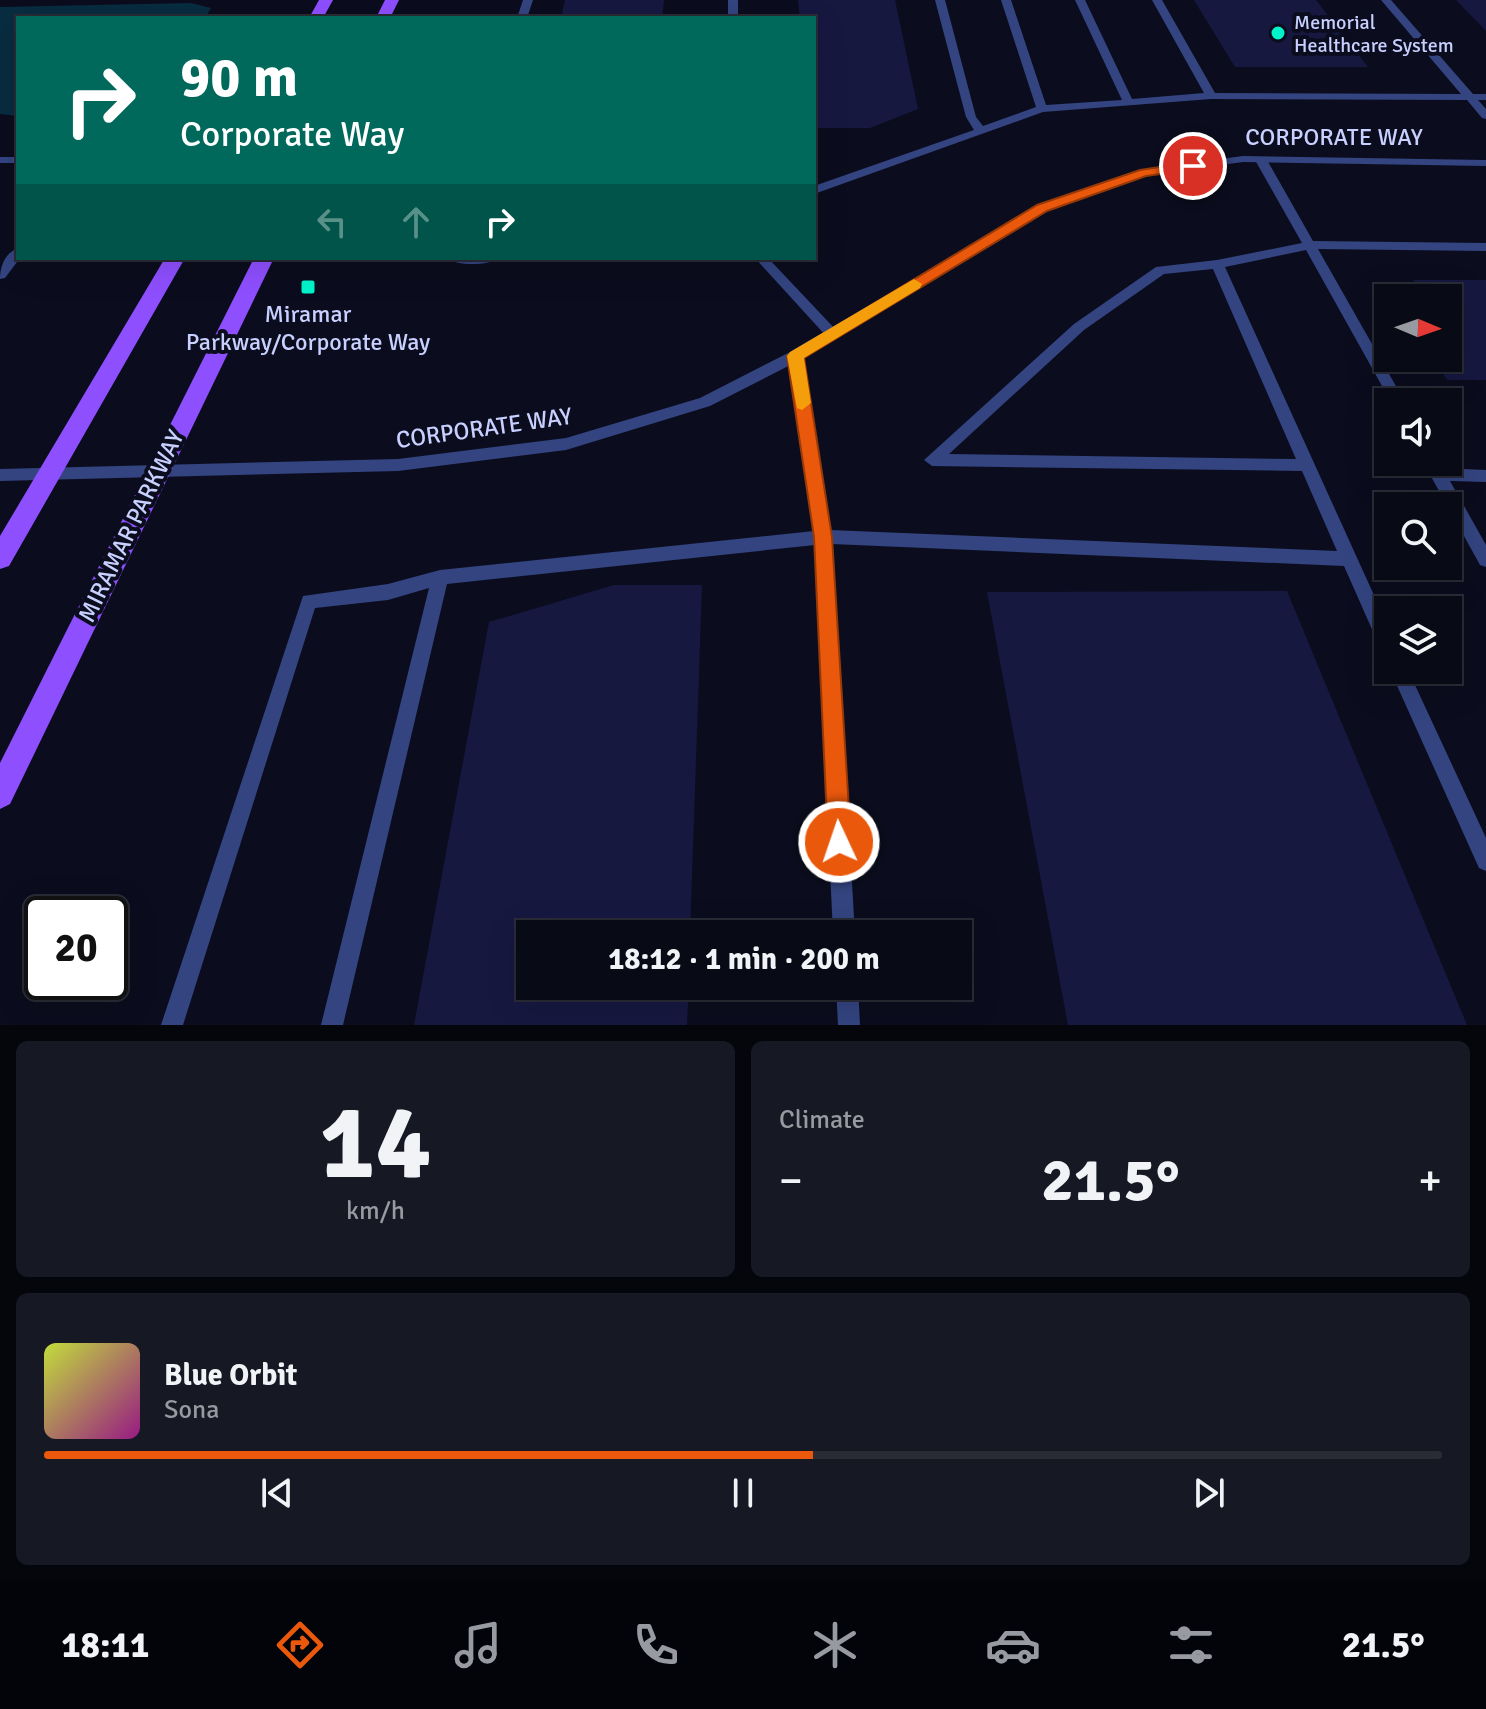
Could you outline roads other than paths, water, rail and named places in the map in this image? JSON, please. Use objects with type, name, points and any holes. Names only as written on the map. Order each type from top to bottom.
[{"type":"main road","points":[[0,558],[174,260]]},
{"type":"main road","name":"MIRAMAR PARKWAY","points":[[0,794],[263,260]]},
{"type":"street","points":[[940,0],[971,117],[980,131]]},
{"type":"street","points":[[1006,0],[1042,109]]},
{"type":"street","points":[[1080,0],[1128,102]]},
{"type":"street","points":[[1157,0],[1211,96]]},
{"type":"street","points":[[1386,0],[1486,116]]},
{"type":"street","points":[[816,189],[1042,109],[1211,96],[1486,97]]},
{"type":"street","name":"CORPORATE WAY","points":[[0,475],[398,465],[566,444],[705,402],[795,356],[1042,208],[1144,172],[1243,159],[1486,163]]},
{"type":"street","points":[[1261,160],[1390,388]]},
{"type":"street","points":[[1307,465],[932,460],[1079,327],[1161,270],[1217,264],[1310,245],[1486,247]]},
{"type":"street","points":[[0,275],[16,255]]},
{"type":"street","points":[[763,260],[832,334]]},
{"type":"street","points":[[1217,264],[1374,615]]},
{"type":"street","points":[[795,356],[823,537],[843,920]]},
{"type":"street","points":[[1462,472],[1486,476]]},
{"type":"street","points":[[1439,476],[1486,560]]},
{"type":"street","points":[[172,1025],[309,601],[388,592],[440,577],[823,537],[1349,559]]},
{"type":"street","points":[[332,1025],[440,577]]},
{"type":"street","points":[[1405,684],[1486,861]]},
{"type":"street","points":[[848,1000],[849,1025]]},
{"type":"water","points":[[191,3],[211,8],[206,16],[16,16],[16,116],[0,114],[0,7]]},
{"type":"place","name":"Memorial Healthcare System","points":[[1278,33]]},
{"type":"place","name":"Miramar Parkway/Corporate Way","points":[[308,287]]}]
